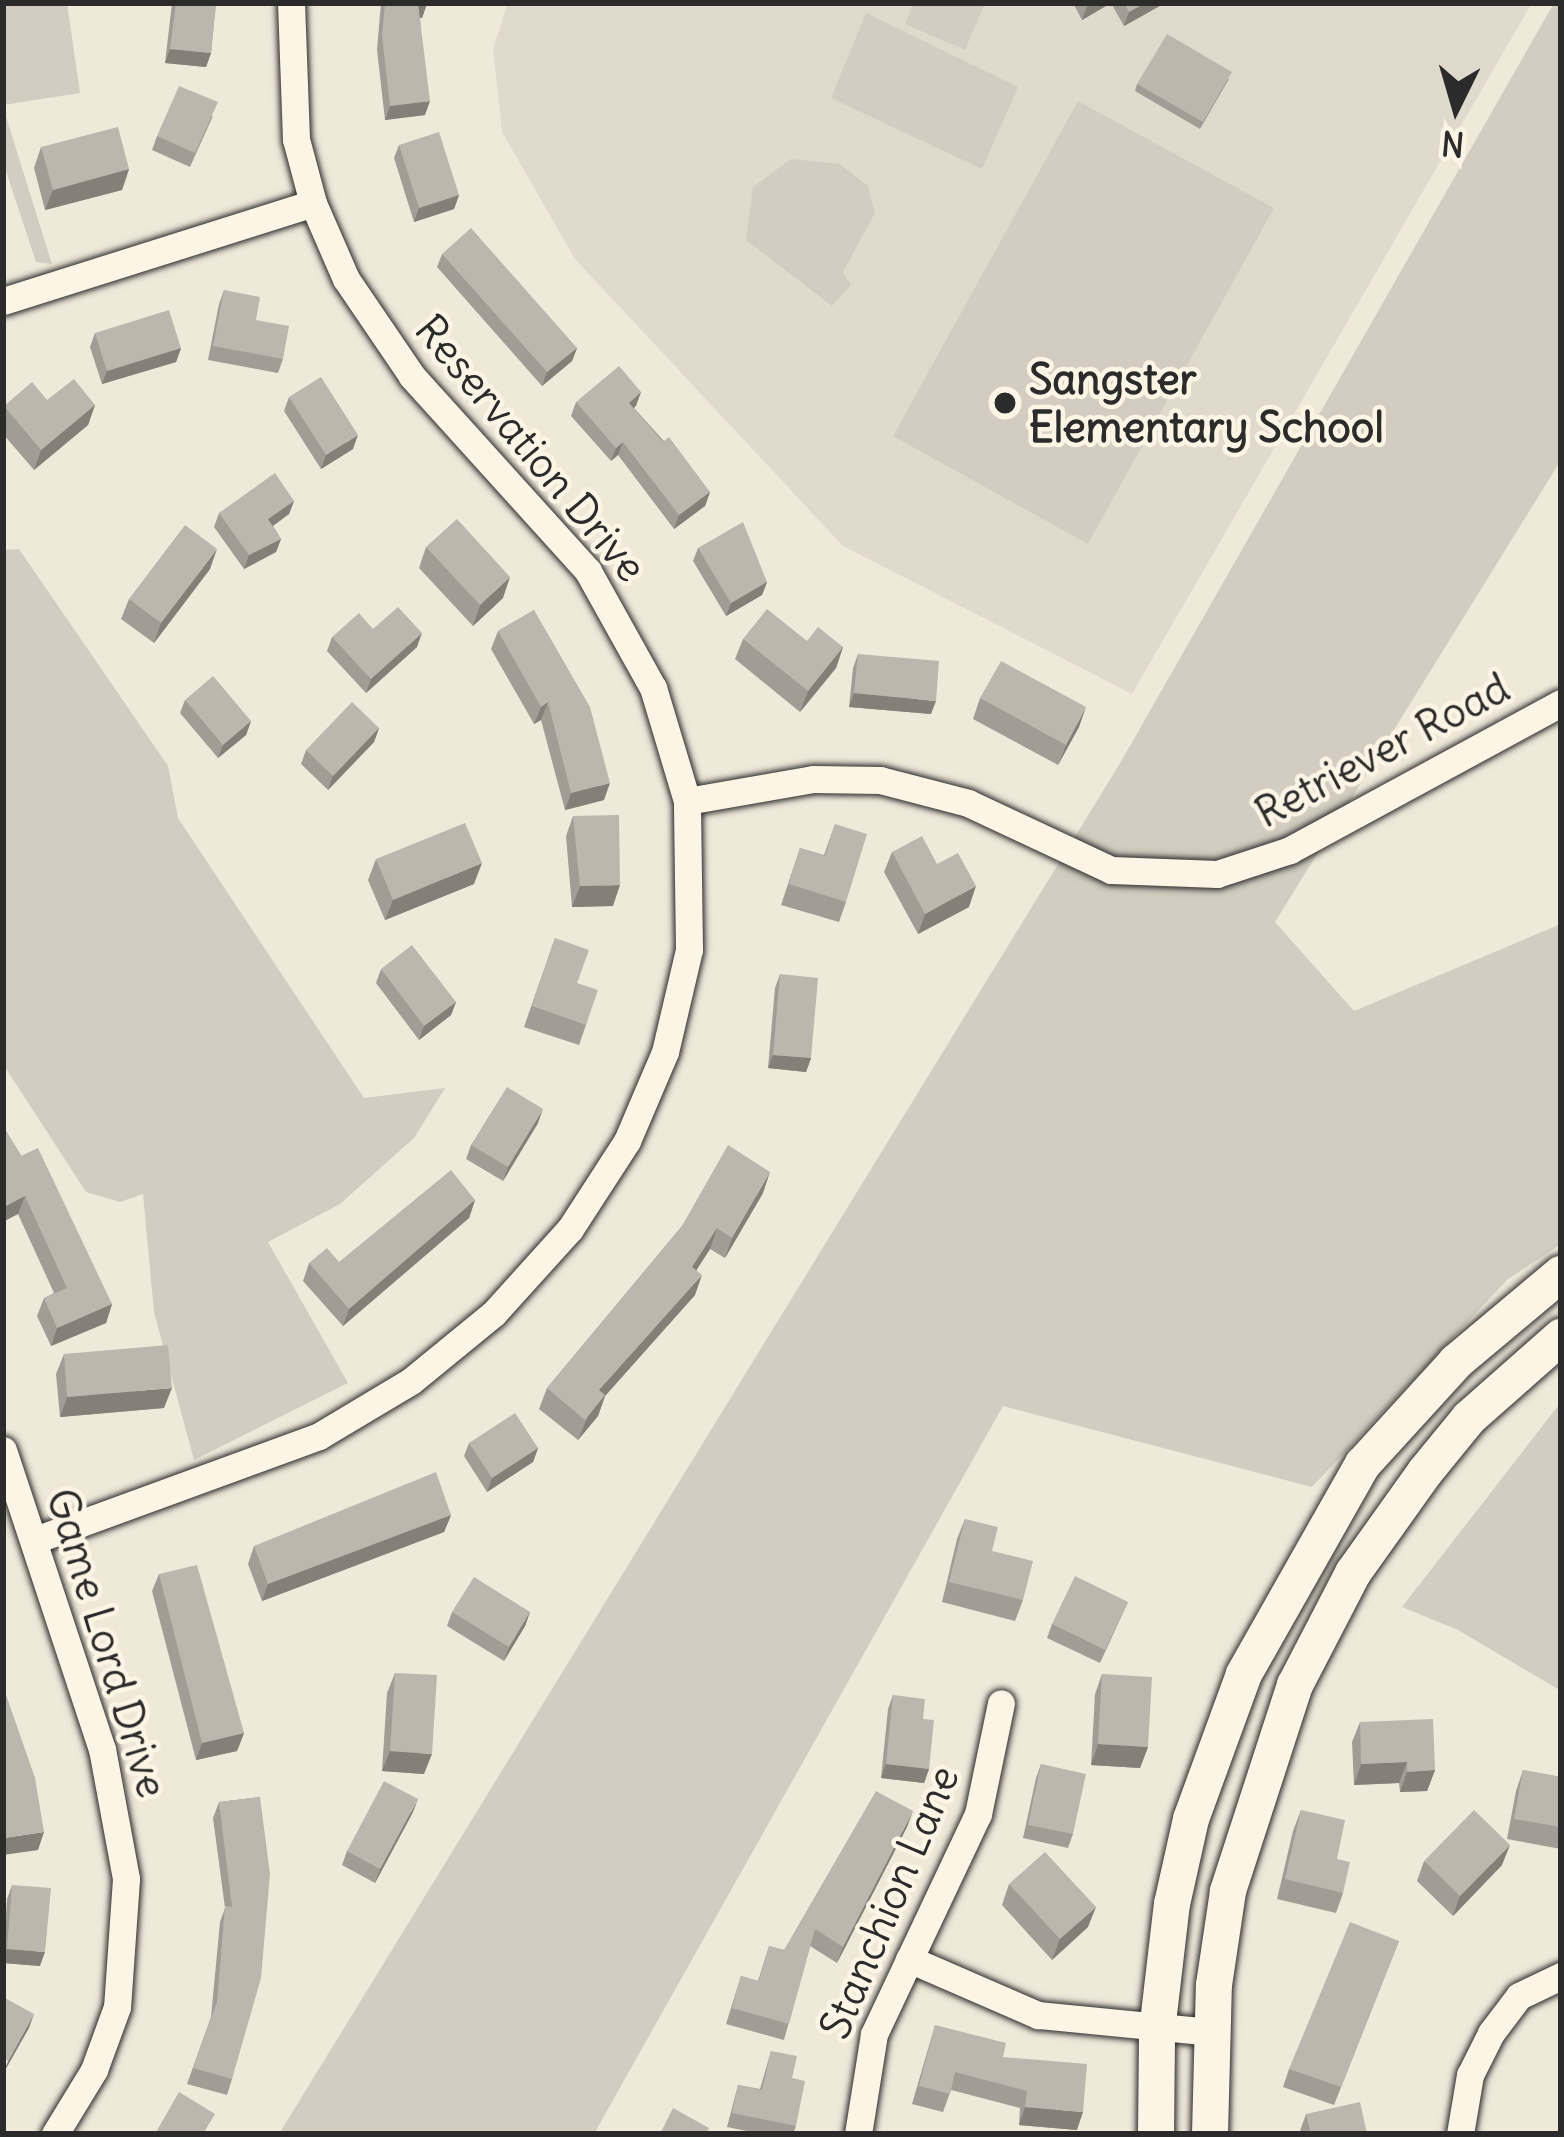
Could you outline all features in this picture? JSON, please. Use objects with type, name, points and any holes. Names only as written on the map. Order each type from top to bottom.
[{"type":"main road","points":[[1156,2134],[1157,2031],[1192,1819],[1281,1596],[1363,1464],[1406,1413],[1561,1274]]},
{"type":"main road","points":[[1210,2134],[1212,2032],[1242,1840],[1273,1739],[1323,1626],[1390,1518],[1469,1418],[1561,1337]]},
{"type":"street","name":"Reservation Drive","points":[[34,1540],[319,1436],[449,1352],[533,1273],[618,1156],[665,1052],[692,914],[687,801],[670,730],[612,607],[564,540],[377,329],[313,203],[290,96],[291,3]]},
{"type":"street","points":[[3,301],[313,203]]},
{"type":"street","name":"Retriever Road","points":[[687,801],[813,778],[880,780],[968,803],[1088,863],[1149,876],[1217,874],[1290,850],[1561,703]]},
{"type":"street","name":"Game Lord Drive","points":[[3,1450],[102,1749],[126,1879],[117,2007],[94,2070],[55,2134]]},
{"type":"street","name":"Stanchion Lane","points":[[858,2134],[874,2034],[978,1814],[1001,1703]]},
{"type":"street","points":[[909,1959],[1039,2015],[1157,2031],[1212,2032]]},
{"type":"street","points":[[1460,2134],[1470,2075],[1491,2033],[1519,1996],[1561,1976]]},
{"type":"shaded area","points":[[3,3],[67,3],[80,93],[3,105]]},
{"type":"shaded area","name":"Sangster Elementary School","points":[[508,3],[1532,3],[1132,694],[843,546],[575,259],[502,132],[493,49]]},
{"type":"shaded area","points":[[914,3],[985,3],[965,50],[905,24]]},
{"type":"shaded area","points":[[1554,3],[1561,3],[1561,460],[1275,922],[1354,1011],[1561,924],[1561,1244],[1508,1279],[1312,1487],[1003,1406],[594,2134],[279,2134],[1119,765]]},
{"type":"shaded area","points":[[866,13],[1018,87],[982,169],[831,98]]},
{"type":"shaded area","points":[[1078,101],[1274,208],[1088,544],[893,436]]},
{"type":"shaded area","points":[[3,107],[52,264],[36,262],[3,162]]},
{"type":"shaded area","points":[[791,159],[840,164],[868,186],[875,213],[843,272],[851,285],[832,306],[746,240],[753,187]]},
{"type":"shaded area","points":[[19,549],[168,766],[178,818],[364,1098],[445,1088],[414,1138],[340,1204],[268,1242],[348,1383],[194,1460],[154,1312],[143,1194],[120,1202],[86,1192],[3,1064],[3,550]]},
{"type":"shaded area","points":[[1561,1402],[1561,1691],[1458,1630],[1402,1607]]},
{"type":"building","points":[[176,3],[216,3],[211,53],[170,49]]},
{"type":"building","points":[[385,3],[418,3],[430,101],[390,106],[382,36]]},
{"type":"building","points":[[1124,3],[1145,3],[1129,12]]},
{"type":"building","points":[[1167,34],[1232,72],[1203,122],[1137,84]]},
{"type":"building","points":[[179,86],[218,102],[195,153],[157,136]]},
{"type":"building","points":[[118,127],[129,169],[53,190],[41,147]]},
{"type":"building","points":[[439,132],[459,195],[419,208],[399,145]]},
{"type":"building","points":[[471,228],[577,348],[547,372],[442,254]]},
{"type":"building","points":[[224,290],[260,297],[256,320],[289,326],[283,359],[213,346]]},
{"type":"building","points":[[169,310],[181,348],[107,371],[95,333]]},
{"type":"building","points":[[619,366],[641,392],[629,403],[663,442],[669,437],[710,492],[679,515],[623,442],[616,448],[576,402]]},
{"type":"building","points":[[321,377],[358,435],[326,455],[289,397]]},
{"type":"building","points":[[74,379],[95,405],[41,450],[4,406],[32,382],[47,400]]},
{"type":"building","points":[[275,473],[294,501],[268,519],[281,539],[249,555],[219,513]]},
{"type":"building","points":[[457,519],[510,577],[480,605],[426,547]]},
{"type":"building","points":[[743,522],[767,582],[731,603],[698,548]]},
{"type":"building","points":[[185,525],[217,549],[161,623],[129,599]]},
{"type":"building","points":[[398,607],[422,633],[371,679],[332,637],[359,613],[373,629]]},
{"type":"building","points":[[767,609],[807,641],[818,627],[843,647],[808,691],[743,639]]},
{"type":"building","points":[[534,610],[590,707],[610,783],[571,793],[548,702],[541,707],[498,631]]},
{"type":"building","points":[[858,654],[939,661],[936,701],[854,693]]},
{"type":"building","points":[[1001,661],[1086,707],[1066,745],[980,698]]},
{"type":"building","points":[[213,676],[251,721],[223,745],[185,700]]},
{"type":"building","points":[[352,702],[379,728],[333,776],[306,750]]},
{"type":"building","points":[[619,815],[620,885],[580,886],[573,816]]},
{"type":"building","points":[[465,823],[482,863],[393,900],[376,859]]},
{"type":"building","points":[[835,824],[867,834],[846,902],[789,884],[800,848],[825,856]]},
{"type":"building","points":[[922,836],[937,864],[958,853],[976,886],[925,914],[892,852]]},
{"type":"building","points":[[555,938],[589,950],[577,983],[598,990],[586,1025],[532,1006]]},
{"type":"building","points":[[412,945],[456,1002],[424,1026],[381,969]]},
{"type":"building","points":[[780,974],[818,978],[811,1058],[773,1055]]},
{"type":"building","points":[[507,1087],[543,1109],[508,1167],[471,1145]]},
{"type":"building","points":[[3,1126],[21,1156],[38,1148],[112,1304],[57,1328],[44,1298],[67,1288],[25,1196],[3,1207]]},
{"type":"building","points":[[728,1145],[770,1172],[732,1238],[717,1228],[692,1267],[702,1275],[599,1390],[605,1395],[585,1420],[547,1388],[682,1226]]},
{"type":"building","points":[[451,1170],[475,1200],[349,1309],[309,1263],[327,1248],[339,1262]]},
{"type":"building","points":[[168,1345],[172,1388],[67,1397],[64,1354]]},
{"type":"building","points":[[515,1413],[538,1448],[492,1478],[469,1443]]},
{"type":"building","points":[[436,1472],[451,1515],[268,1584],[254,1546]]},
{"type":"building","points":[[965,1519],[998,1527],[992,1551],[1033,1561],[1023,1600],[949,1582]]},
{"type":"building","points":[[197,1565],[244,1733],[202,1743],[159,1574]]},
{"type":"building","points":[[1075,1576],[1128,1602],[1105,1650],[1052,1624]]},
{"type":"building","points":[[474,1577],[530,1612],[509,1647],[452,1612]]},
{"type":"building","points":[[395,1673],[437,1675],[432,1754],[390,1751]]},
{"type":"building","points":[[1102,1674],[1152,1677],[1148,1747],[1098,1744]]},
{"type":"building","points":[[3,1686],[35,1778],[44,1832],[4,1838]]},
{"type":"building","points":[[893,1695],[925,1699],[923,1719],[934,1720],[929,1769],[886,1764]]},
{"type":"building","points":[[1433,1719],[1435,1770],[1407,1772],[1407,1762],[1361,1764],[1360,1722]]},
{"type":"building","points":[[1041,1764],[1086,1774],[1073,1834],[1028,1825]]},
{"type":"building","points":[[1523,1770],[1561,1777],[1561,1827],[1514,1819]]},
{"type":"building","points":[[384,1781],[418,1799],[380,1869],[347,1851]]},
{"type":"building","points":[[876,1791],[913,1811],[843,1947],[815,1929],[789,2024],[732,2008],[741,1976],[759,1981],[769,1946],[784,1950]]},
{"type":"building","points":[[260,1797],[270,1874],[261,1978],[232,2079],[193,2068],[217,2002],[225,1906],[232,1907],[219,1802]]},
{"type":"building","points":[[1301,1810],[1345,1820],[1337,1859],[1350,1862],[1343,1893],[1285,1879]]},
{"type":"building","points":[[1474,1810],[1510,1845],[1460,1896],[1424,1861]]},
{"type":"building","points":[[1045,1852],[1096,1907],[1060,1939],[1009,1884]]},
{"type":"building","points":[[12,1885],[51,1888],[45,1952],[7,1949]]},
{"type":"building","points":[[1350,1922],[1399,1941],[1341,2087],[1289,2069]]},
{"type":"building","points":[[3,1997],[34,2014],[8,2061],[3,2058]]},
{"type":"building","points":[[935,2025],[1006,2043],[1003,2057],[1087,2064],[1083,2112],[1025,2107],[1027,2091],[955,2072],[950,2094],[919,2086]]},
{"type":"building","points":[[771,2051],[797,2056],[792,2078],[805,2081],[796,2126],[732,2113],[738,2085],[762,2090]]},
{"type":"building","points":[[179,2092],[215,2114],[203,2134],[155,2134]]},
{"type":"building","points":[[1360,2102],[1367,2134],[1311,2134],[1306,2114]]},
{"type":"building","points":[[673,2108],[709,2128],[706,2134],[660,2134]]},
{"type":"place","name":"Sangster Elementary School","points":[[1005,403]]}]
